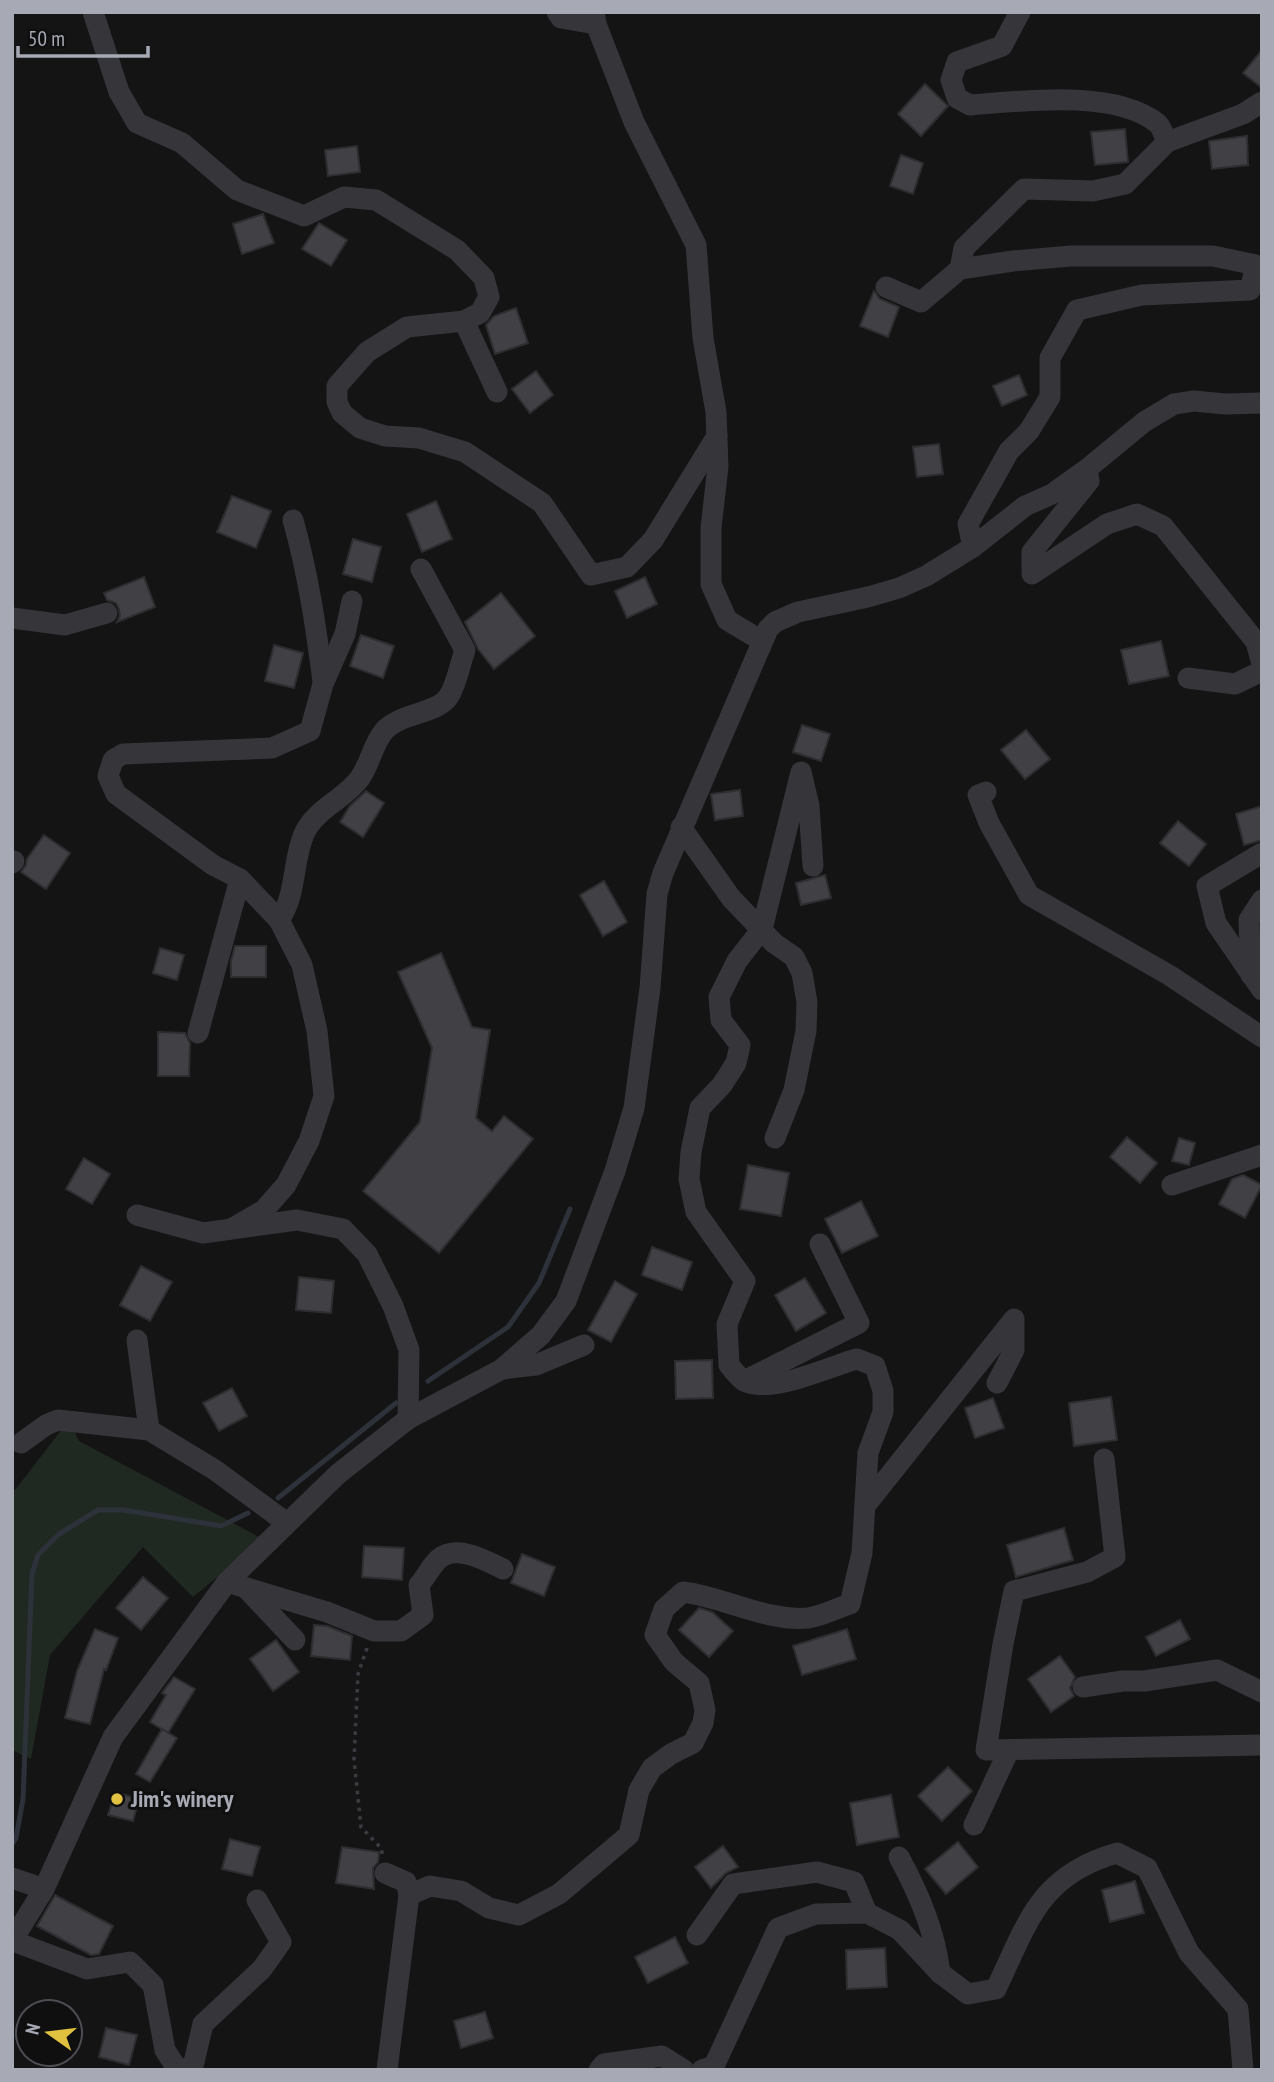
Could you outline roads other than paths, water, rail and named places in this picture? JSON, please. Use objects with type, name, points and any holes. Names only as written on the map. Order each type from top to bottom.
[{"type":"street","points":[[93,12],[119,92],[137,123],[182,143],[237,190],[304,216],[344,197],[376,200],[457,250],[484,278],[489,297],[480,313],[464,321],[407,327],[367,352],[337,386],[337,402],[342,413],[360,428],[384,436],[419,438],[465,452],[542,503],[591,575],[627,567],[653,540],[717,436]]},
{"type":"street","points":[[557,12],[561,18],[595,18],[634,122],[696,245],[704,338],[716,412],[718,466],[711,528],[711,584],[727,620],[762,641]]},
{"type":"street","points":[[1020,12],[1002,46],[957,62],[951,80],[957,97],[970,105],[1063,98],[1130,108],[1159,124],[1167,142]]},
{"type":"street","points":[[960,269],[964,248],[1024,189],[1093,191],[1125,184],[1167,142],[1243,114],[1262,102]]},
{"type":"street","points":[[886,287],[921,302],[960,269],[1071,256],[1213,256],[1259,264],[1251,290],[1142,295],[1077,310],[1050,358],[1051,397],[1029,431],[1009,451],[968,524],[973,547]]},
{"type":"street","points":[[464,321],[497,392]]},
{"type":"street","points":[[257,1900],[281,1942],[262,1969],[203,2024],[192,2066],[179,2070],[165,2050],[153,1985],[130,1962],[87,1969],[13,1941],[44,1889],[113,1737],[287,1524],[338,1474],[408,1419],[502,1369],[541,1335],[566,1301],[615,1171],[634,1108],[650,988],[657,894],[681,827],[768,629],[775,622],[798,612],[899,588],[926,576],[973,547],[1025,506],[1052,494],[1144,422],[1174,404],[1194,401],[1262,403]]},
{"type":"street","points":[[1087,469],[1089,481],[1031,552],[1031,575],[1107,524],[1137,514],[1163,526],[1256,642],[1262,664]]},
{"type":"street","points":[[293,520],[303,555],[316,623],[323,684]]},
{"type":"street","points":[[279,920],[288,908],[302,838],[310,821],[351,788],[361,776],[383,732],[392,723],[442,703],[449,696],[465,650],[421,569]]},
{"type":"street","points":[[231,1229],[264,1210],[286,1185],[309,1141],[324,1096],[317,1031],[302,965],[279,920],[240,879],[213,865],[116,794],[108,776],[113,760],[124,754],[272,748],[310,731],[323,684],[345,634],[352,601]]},
{"type":"street","points":[[12,618],[65,625],[107,613]]},
{"type":"street","points":[[1188,678],[1235,684],[1262,671]]},
{"type":"street","points":[[409,1895],[430,1886],[451,1889],[461,1891],[489,1908],[519,1915],[559,1894],[629,1835],[639,1790],[652,1768],[693,1743],[703,1723],[705,1710],[699,1683],[674,1662],[655,1635],[664,1609],[683,1592],[704,1595],[766,1614],[808,1618],[850,1604],[862,1553],[868,1453],[883,1412],[883,1391],[875,1366],[857,1359],[795,1380],[763,1385],[744,1381],[729,1365],[727,1324],[745,1281],[696,1212],[689,1179],[700,1108],[722,1085],[736,1063],[740,1045],[722,1020],[719,997],[737,961],[762,929],[801,772],[809,806],[813,866]]},
{"type":"street","points":[[986,792],[978,795],[989,824],[1029,895],[1169,975],[1262,1037]]},
{"type":"street","points":[[681,827],[731,898],[774,943],[794,957],[802,973],[807,1002],[806,1031],[794,1090],[775,1138]]},
{"type":"street","points":[[1257,982],[1216,923],[1207,886],[1262,853]]},
{"type":"street","points":[[198,1033],[240,879]]},
{"type":"street","points":[[1257,982],[1249,920],[1262,900]]},
{"type":"street","points":[[1172,1185],[1262,1155]]},
{"type":"street","points":[[137,1214],[203,1233],[297,1220],[343,1229],[367,1254],[393,1306],[409,1350],[408,1419]]},
{"type":"street","points":[[744,1381],[859,1323],[820,1244]]},
{"type":"street","points":[[864,1506],[1014,1319],[1014,1350],[997,1382]]},
{"type":"street","points":[[137,1340],[149,1430]]},
{"type":"street","points":[[502,1369],[536,1365],[584,1345]]},
{"type":"street","points":[[21,1443],[58,1420],[149,1430],[215,1470],[287,1524]]},
{"type":"street","points":[[1104,1459],[1115,1557],[1087,1573],[1014,1591],[986,1750],[1262,1745]]},
{"type":"street","points":[[236,1585],[327,1612],[374,1631],[401,1631],[423,1615],[419,1585],[440,1557],[454,1552],[480,1558],[503,1569]]},
{"type":"street","points":[[236,1585],[295,1640]]},
{"type":"street","points":[[1083,1687],[1217,1670],[1262,1692]]},
{"type":"street","points":[[974,1825],[1009,1750]]},
{"type":"street","points":[[710,2069],[778,1928],[816,1914],[867,1913],[900,1930],[940,1973],[968,1994],[996,1989],[1034,1908],[1042,1899],[1057,1883],[1095,1859],[1117,1853],[1147,1868],[1189,1953],[1238,2009],[1244,2070]]},
{"type":"street","points":[[898,1857],[917,1892],[937,1949],[940,1973]]},
{"type":"street","points":[[697,1935],[733,1884],[817,1872],[854,1882],[867,1913]]},
{"type":"street","points":[[385,1873],[406,1882],[409,1895],[387,2070]]},
{"type":"street","points":[[12,1878],[44,1889]]},
{"type":"street","points":[[599,2070],[604,2064],[662,2056],[684,2070]]},
{"type":"waterway","points":[[428,1381],[508,1327],[539,1283],[570,1209]]},
{"type":"waterway","points":[[278,1498],[396,1403]]},
{"type":"waterway","points":[[12,1844],[16,1838],[23,1799],[32,1574],[38,1555],[59,1534],[98,1510],[124,1510],[221,1526],[248,1513]]},
{"type":"place","name":"Jim's winery","points":[[117,1799]]}]
